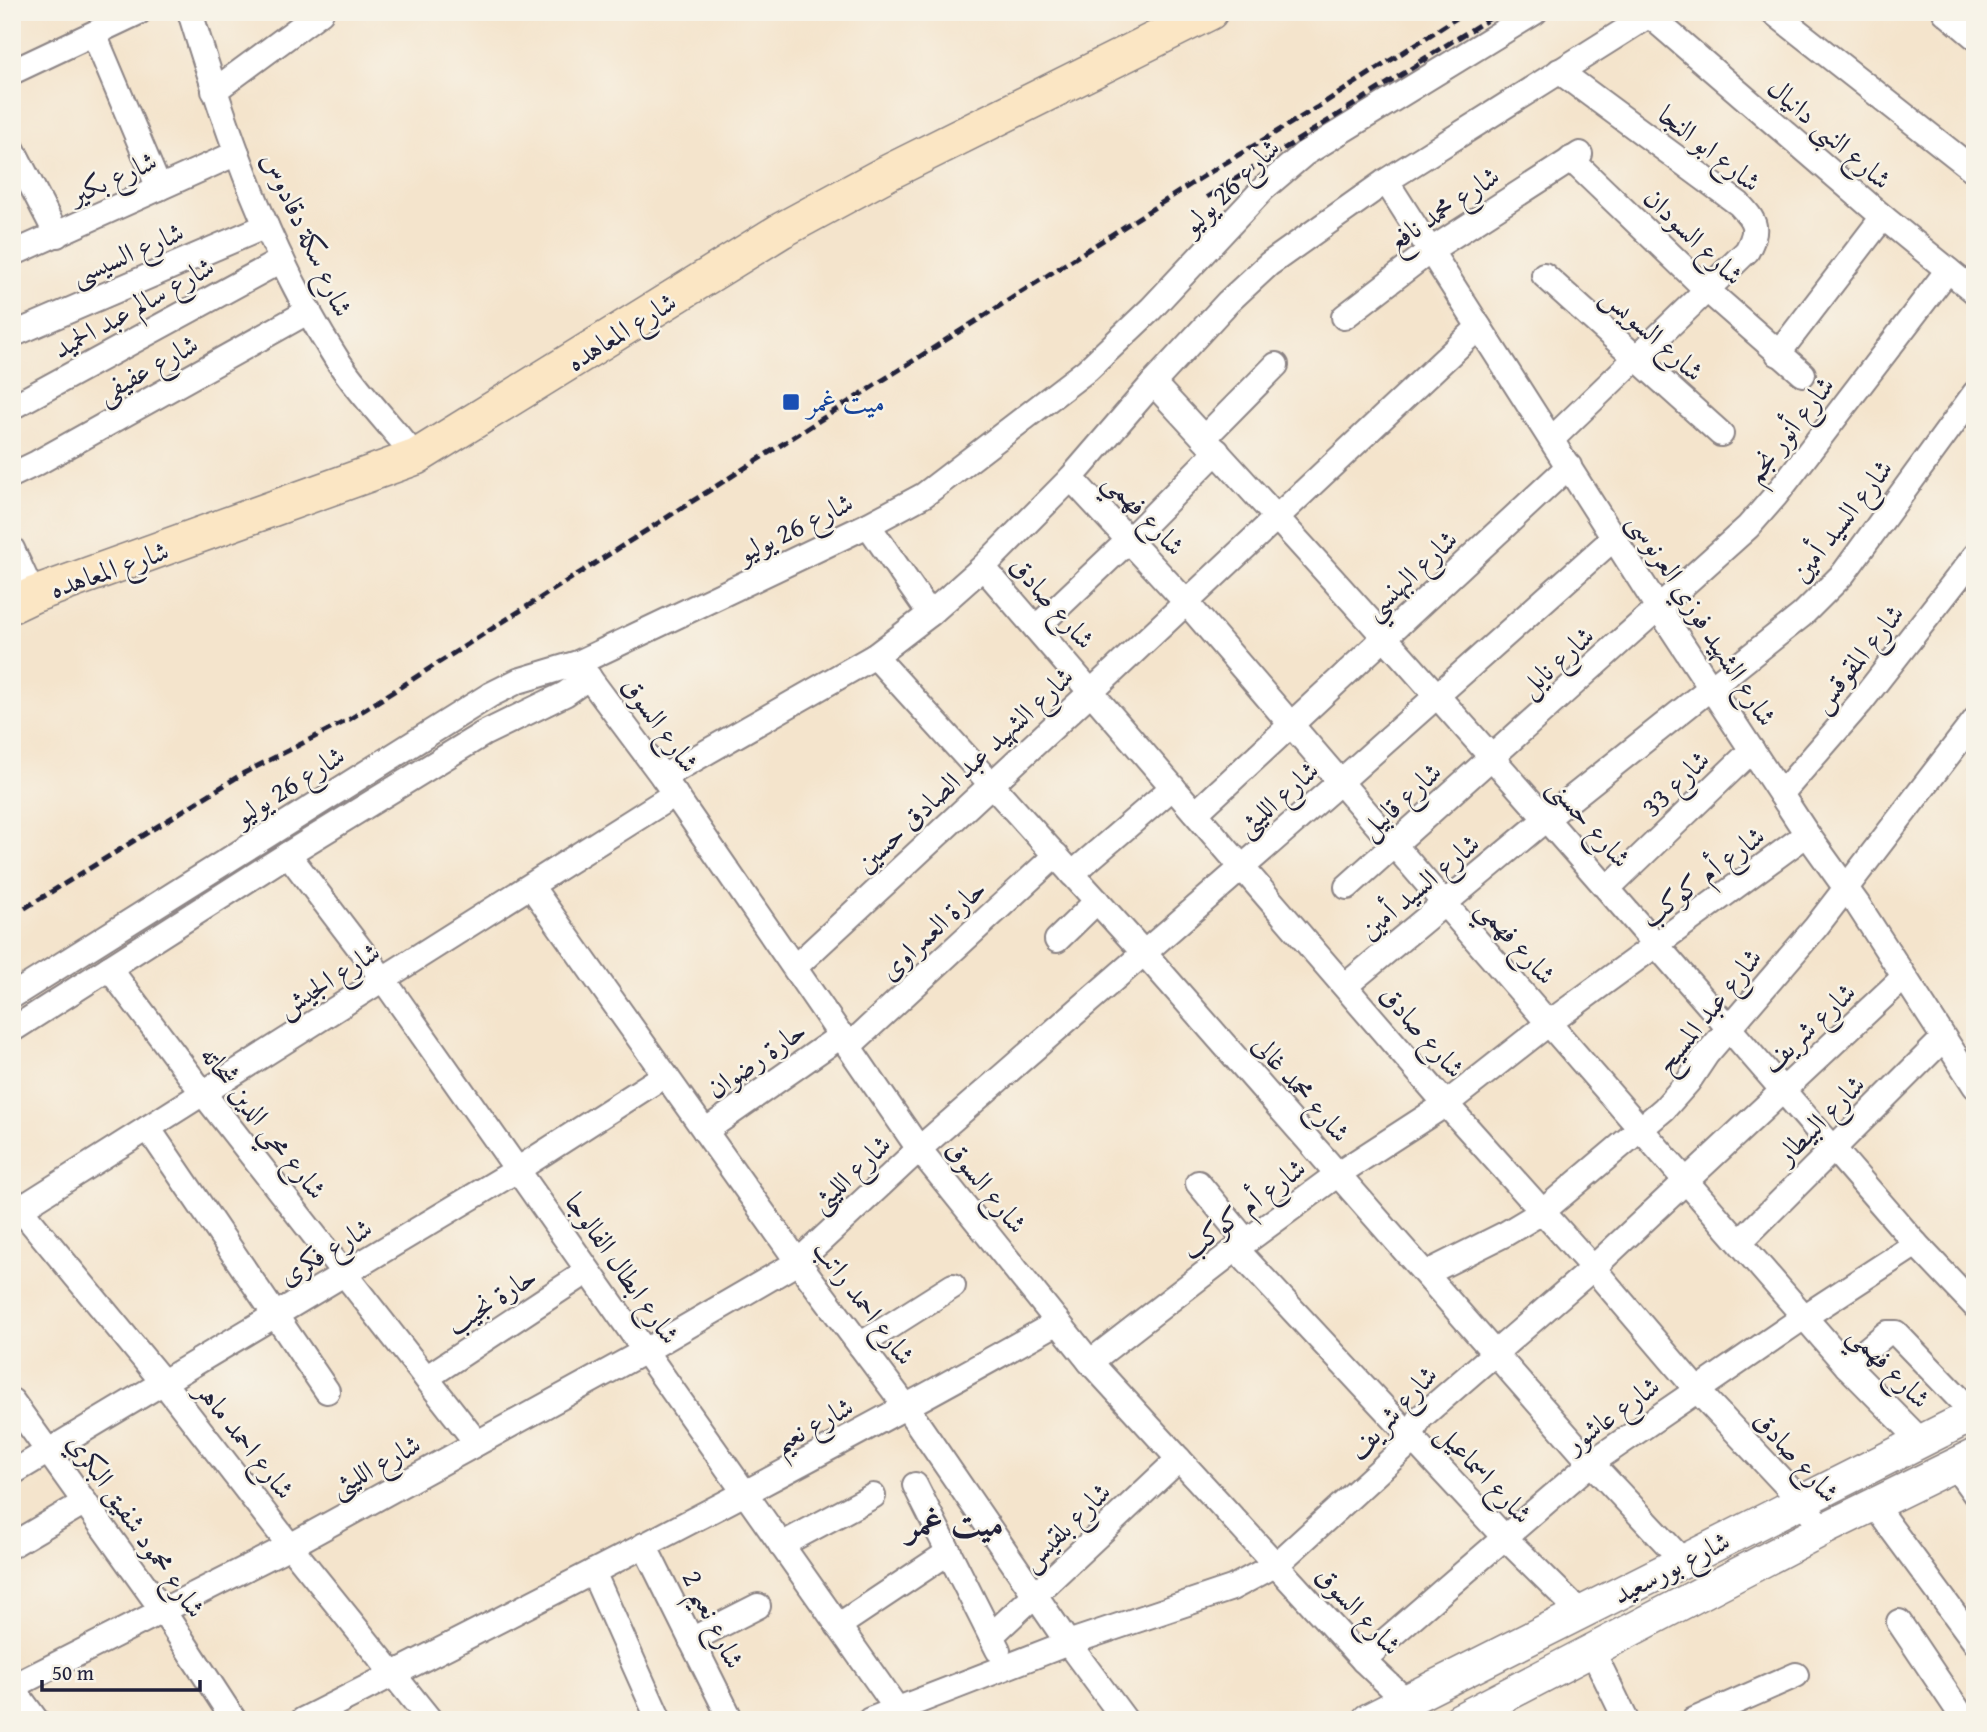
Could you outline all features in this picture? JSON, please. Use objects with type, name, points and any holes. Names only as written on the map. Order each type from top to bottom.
[{"type":"main road","name":"شارع المعاهده","points":[[22,600],[416,457],[782,230],[889,172],[1210,12]]},
{"type":"street","points":[[12,72],[139,12]]},
{"type":"street","name":"شارع سكة دقادوس","points":[[190,12],[214,92],[282,260],[339,363],[416,457]]},
{"type":"street","points":[[214,92],[321,12]]},
{"type":"street","name":"شارع 26 يوليو","points":[[12,996],[463,710],[518,681],[584,670],[924,495],[1087,370],[1151,309],[1264,188],[1304,155],[1535,12]]},
{"type":"street","points":[[1773,12],[1975,171]]},
{"type":"street","points":[[1945,12],[1975,37]]},
{"type":"street","points":[[669,786],[876,656],[930,614],[983,567],[1072,478],[1153,383],[1228,302],[1269,264],[1386,181],[1651,14]]},
{"type":"street","name":"شارع النبى دانيال","points":[[1651,14],[1883,218],[1975,292]]},
{"type":"street","points":[[94,34],[159,188]]},
{"type":"street","name":"شارع ابو النجا","points":[[1552,439],[1746,251],[1754,237],[1755,228],[1751,217],[1739,204],[1559,71]]},
{"type":"street","points":[[12,148],[57,234]]},
{"type":"street","name":"شارع بكير","points":[[12,254],[237,153]]},
{"type":"street","name":"شارع السودان","points":[[1575,157],[1707,290],[1804,374]]},
{"type":"street","name":"شارع محمد نافع","points":[[1344,317],[1431,250],[1575,157]]},
{"type":"street","name":"شارع الشهيد فوزي العرنوسى","points":[[1386,181],[1659,609],[1975,1086]]},
{"type":"street","points":[[1778,354],[1883,218]]},
{"type":"street","name":"شارع السيسى","points":[[12,335],[266,226]]},
{"type":"street","name":"شارع سالم عبد الحميد","points":[[12,407],[282,260]]},
{"type":"street","name":"شارع أنور نجم","points":[[1659,609],[1748,527],[1776,495],[1948,270]]},
{"type":"street","name":"شارع السويس","points":[[1544,275],[1721,434]]},
{"type":"street","name":"شارع عفيفى","points":[[12,475],[309,311]]},
{"type":"street","name":"شارع الشهيد عبد الصادق حسين","points":[[795,967],[1479,327]]},
{"type":"street","points":[[1037,628],[1130,539],[1276,365]]},
{"type":"street","name":"شارع حسنى","points":[[1153,383],[1548,818],[1916,1244],[1975,1306]]},
{"type":"street","name":"شارع السيد أمين","points":[[1345,986],[1548,818],[1802,615],[1843,574],[1975,393]]},
{"type":"street","name":"شارع البهنسي","points":[[1196,813],[1569,466]]},
{"type":"street","name":"شارع فهمي","points":[[1072,478],[1186,602],[1444,904],[1847,1366],[1921,1441]]},
{"type":"street","points":[[868,525],[930,614]]},
{"type":"street","name":"شارع الليثى","points":[[12,1687],[290,1546],[645,1352],[797,1262],[919,1149],[1437,697],[1614,538]]},
{"type":"street","points":[[12,548],[22,600]]},
{"type":"street","name":"شارع المقوقس","points":[[1781,794],[1860,703],[1975,556]]},
{"type":"street","name":"شارع صادق","points":[[983,567],[1446,1104],[1594,1268],[1696,1389],[1824,1529]]},
{"type":"street","name":"شارع نايل","points":[[1493,758],[1659,609]]},
{"type":"street","name":"شارع محمد غالى","points":[[876,656],[1144,953],[1591,1463],[1683,1561]]},
{"type":"street","name":"شارع 26 يوليو","points":[[12,1030],[288,854],[483,734],[565,694],[584,670]]},
{"type":"street","name":"شارع السوق","points":[[584,670],[669,786],[919,1149],[1090,1362],[1363,1660],[1406,1701]]},
{"type":"street","name":"شارع عبد المسيح","points":[[1427,1273],[1542,1212],[1664,1109],[1816,928],[1975,720]]},
{"type":"street","name":"شارع 33","points":[[1608,888],[1752,750]]},
{"type":"street","name":"شارع قابيل","points":[[1347,887],[1493,758]]},
{"type":"street","name":"شارع الجيش","points":[[15,1207],[148,1128],[531,886],[669,786]]},
{"type":"street","points":[[1072,874],[1173,787]]},
{"type":"street","name":"شارع أم كوكب","points":[[1090,1362],[1241,1245],[1338,1174],[1446,1104],[1549,1023],[1658,946],[1807,834]]},
{"type":"street","name":"شارع ابطال الفالوجا","points":[[288,854],[383,979],[900,1714]]},
{"type":"street","name":"حارة العمراوى","points":[[845,1041],[1056,855]]},
{"type":"street","name":"شارع احمد راتب","points":[[531,886],[797,1262],[907,1408],[1068,1643],[1125,1720]]},
{"type":"street","points":[[1056,940],[1097,901]]},
{"type":"street","name":"شارع محي الدين شحاته","points":[[109,968],[203,1093],[477,1443]]},
{"type":"street","name":"شارع شريف","points":[[870,1720],[900,1714],[1068,1643],[1232,1588],[1277,1564],[1413,1440],[1420,1418],[1594,1268],[1903,978]]},
{"type":"street","name":"شارع البيطار","points":[[1740,1242],[1943,1039]]},
{"type":"street","name":"حارة رضوان","points":[[705,1131],[845,1041]]},
{"type":"street","name":"شارع فكرى","points":[[12,1472],[517,1170],[665,1075]]},
{"type":"street","points":[[148,1128],[327,1391]]},
{"type":"street","name":"شارع اسماعيل","points":[[1198,1183],[1241,1245],[1413,1440],[1506,1539],[1580,1612]]},
{"type":"street","name":"شارع احمد ماهر","points":[[15,1207],[163,1382],[430,1720]]},
{"type":"street","name":"شارع عاشور","points":[[1363,1660],[1591,1463],[1696,1389],[1916,1244]]},
{"type":"street","name":"حارة نجيب","points":[[426,1378],[588,1271]]},
{"type":"street","points":[[860,1345],[953,1286]]},
{"type":"street","name":"شارع نعيم","points":[[303,1720],[745,1494],[907,1408],[1058,1322]]},
{"type":"street","points":[[1847,1366],[1887,1333],[1896,1334],[1974,1414]]},
{"type":"street","name":"شارع محمود شفيق البكري","points":[[12,1401],[163,1611],[234,1720]]},
{"type":"street","name":"شارع بورسعيد","points":[[1368,1720],[1974,1414]]},
{"type":"street","name":"شارع بلقيس","points":[[991,1636],[1179,1459]]},
{"type":"street","points":[[1964,1460],[1975,1494]]},
{"type":"street","name":"شارع بورسعيد","points":[[1460,1720],[1824,1529],[1964,1460]]},
{"type":"street","points":[[915,1485],[1006,1667]]},
{"type":"street","points":[[781,1545],[873,1496]]},
{"type":"street","points":[[12,1545],[85,1502]]},
{"type":"street","points":[[1874,1505],[1975,1642]]},
{"type":"street","name":"شارع نعيم 2","points":[[645,1545],[731,1720]]},
{"type":"street","points":[[838,1626],[949,1552]]},
{"type":"street","points":[[593,1572],[652,1717]]},
{"type":"street","points":[[691,1640],[758,1606]]},
{"type":"street","points":[[1899,1622],[1959,1713]]},
{"type":"street","points":[[1592,1650],[1626,1720]]},
{"type":"street","points":[[1694,1720],[1721,1714],[1796,1675]]},
{"type":"street","points":[[12,1687],[36,1720]]},
{"type":"railway","points":[[12,916],[244,773],[350,719],[1466,12]]},
{"type":"railway","points":[[1419,62],[1500,12]]},
{"type":"railway","points":[[1207,197],[1428,58]]},
{"type":"place","name":"ميت غمر","points":[[791,402]]},
{"type":"district","name":"ميت غمر","points":[[955,1523]]}]
